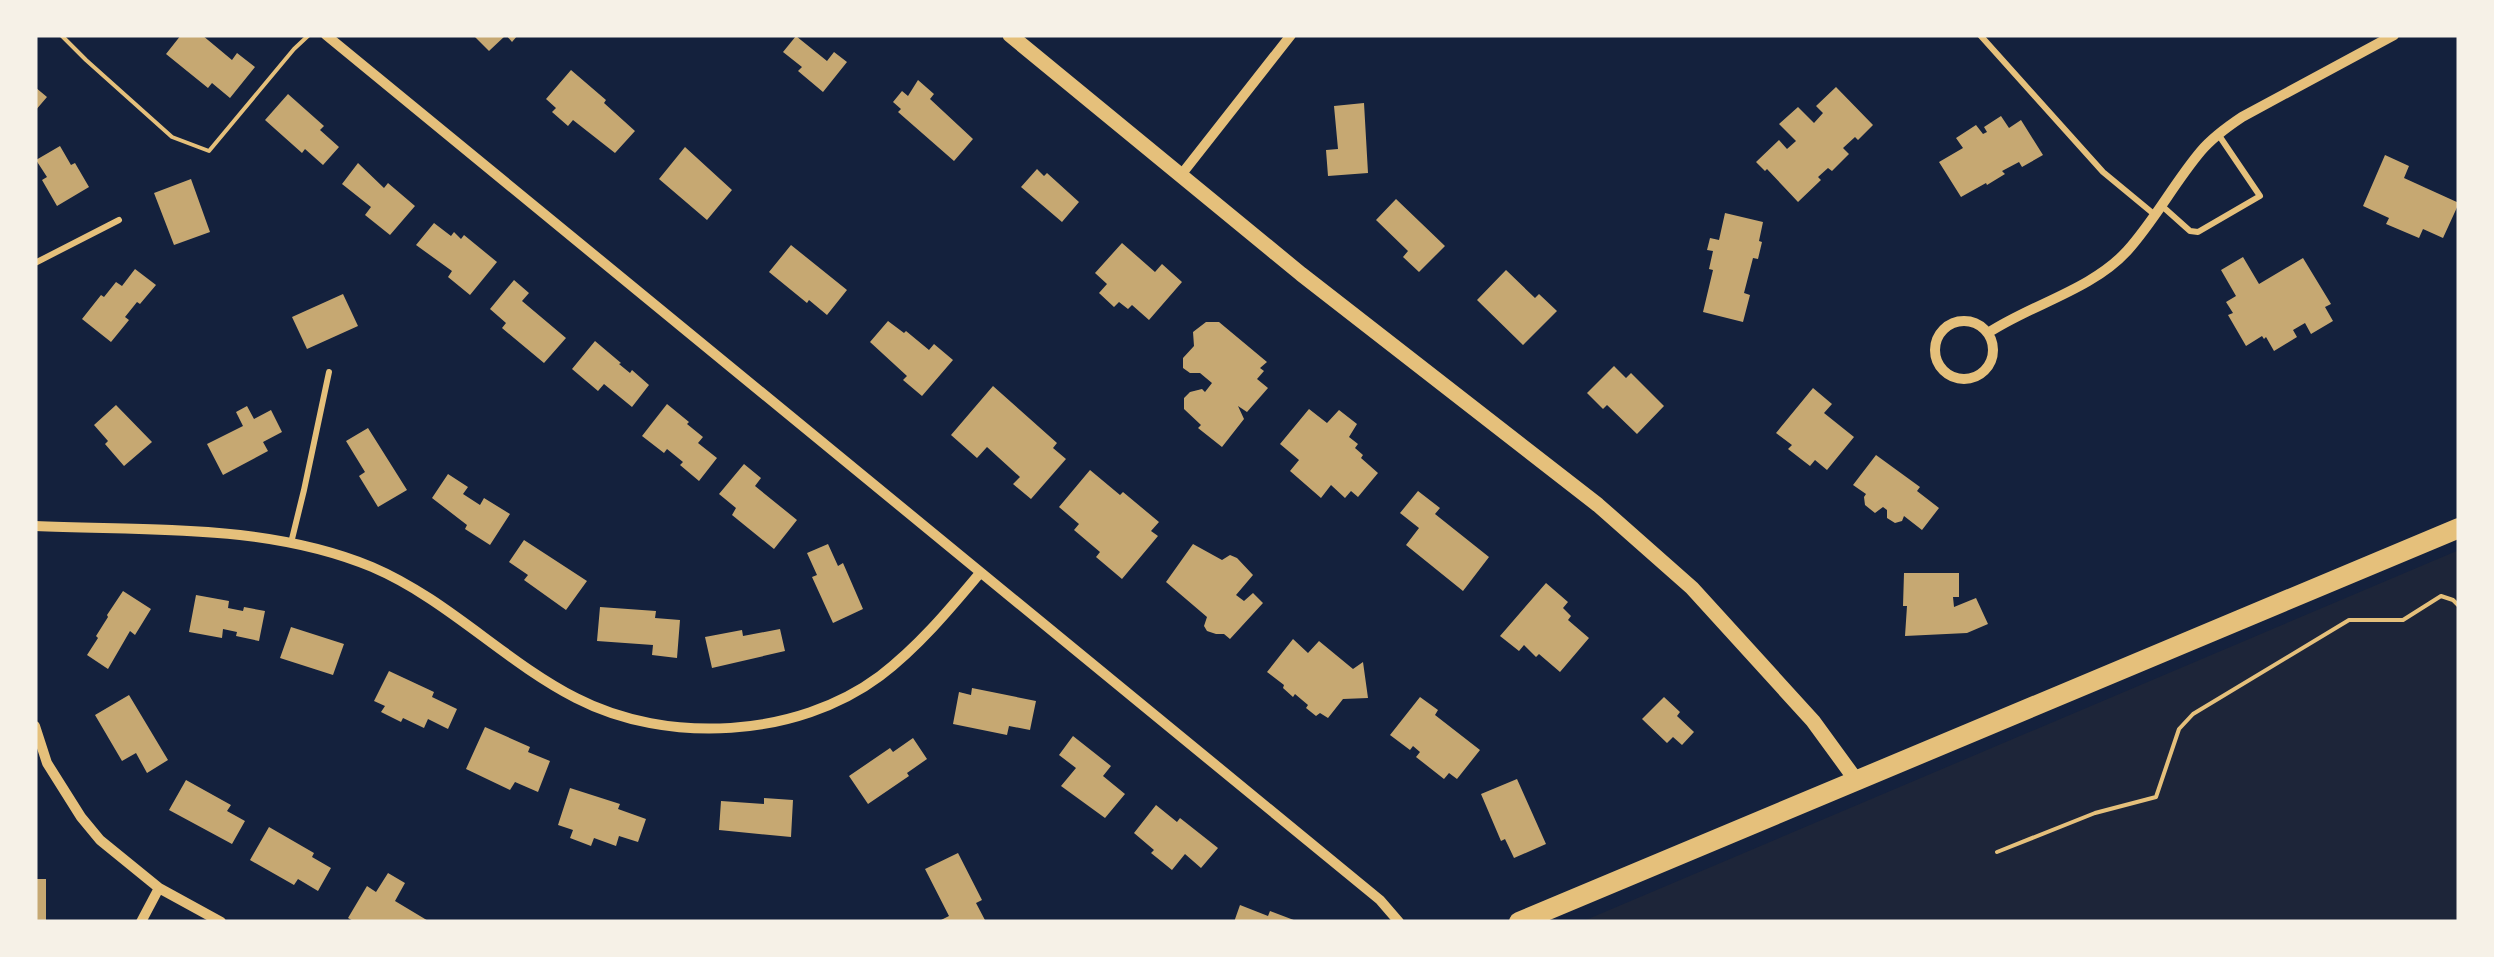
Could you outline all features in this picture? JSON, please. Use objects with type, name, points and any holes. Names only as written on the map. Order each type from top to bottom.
[{"type":"main road","points":[[1519,922],[2459,528]]},
{"type":"street","points":[[326,35],[1380,900],[1399,922]]},
{"type":"street","points":[[1010,35],[1373,331],[1598,505],[1692,588],[1813,721],[1856,780]]},
{"type":"street","points":[[1180,175],[1291,35]]},
{"type":"street","points":[[1988,333],[2103,271],[2126,253],[2194,160],[2218,134],[2242,117],[2394,35]]},
{"type":"street","points":[[1972,322],[1988,333],[1993,352],[1991,362],[1977,376],[1958,378],[1936,358],[1938,338],[1952,323],[1972,322]]},
{"type":"street","points":[[35,526],[218,534],[322,549],[375,568],[427,597],[577,699],[653,724],[697,728],[731,728],[792,717],[846,696],[904,656],[938,624],[980,573]]},
{"type":"street","points":[[35,726],[47,764],[81,817],[113,852],[160,888],[221,922]]},
{"type":"street","points":[[140,922],[160,888]]},
{"type":"lane","points":[[1980,35],[2104,172],[2198,232],[2260,196],[2218,134]]},
{"type":"lane","points":[[35,263],[119,220]]},
{"type":"lane","points":[[290,542],[329,372]]},
{"type":"path","points":[[61,35],[172,138],[209,151],[309,35]]},
{"type":"path","points":[[1997,852],[2095,814],[2156,797],[2179,730],[2192,714],[2349,620],[2403,620],[2441,596],[2459,606]]},
{"type":"shaded area","points":[[2459,550],[2459,922],[1581,922]]},
{"type":"building","points":[[181,35],[202,35],[232,60],[237,53],[255,67],[230,98],[212,83],[208,88],[166,54]]},
{"type":"building","points":[[473,35],[506,35],[489,51]]},
{"type":"building","points":[[796,36],[827,61],[834,52],[847,62],[823,92],[783,52]]},
{"type":"building","points":[[571,70],[635,131],[615,153],[573,120],[568,126],[552,112],[556,108],[546,99]]},
{"type":"building","points":[[918,80],[934,94],[930,99],[973,139],[954,161],[898,112],[901,109],[893,102],[902,91],[908,96]]},
{"type":"building","points":[[35,87],[47,97],[35,111]]},
{"type":"building","points":[[1836,87],[1873,125],[1843,148],[1849,154],[1832,171],[1828,168],[1818,177],[1821,180],[1798,202],[1756,162],[1779,140],[1787,149],[1796,141],[1779,124],[1798,107],[1814,123],[1823,113],[1816,106]]},
{"type":"building","points":[[288,94],[324,126],[320,130],[339,147],[323,165],[305,149],[302,153],[265,120]]},
{"type":"building","points":[[1364,103],[1368,173],[1328,176],[1326,150],[1338,149],[1334,106]]},
{"type":"building","points":[[2001,116],[2009,128],[2021,120],[2043,155],[2022,167],[2019,162],[1987,185],[1961,197],[1939,162],[1963,148],[1956,138],[1976,125],[1983,134],[1987,132],[1984,127]]},
{"type":"building","points":[[60,146],[89,187],[57,206],[36,160]]},
{"type":"building","points":[[685,147],[732,190],[707,220],[659,179]]},
{"type":"building","points":[[2385,155],[2409,166],[2404,178],[2459,203],[2443,238],[2423,229],[2419,238],[2386,224],[2389,218],[2363,206]]},
{"type":"building","points":[[358,163],[384,188],[388,183],[415,206],[390,235],[365,215],[371,207],[342,184]]},
{"type":"building","points":[[1037,169],[1044,176],[1047,173],[1079,202],[1062,222],[1021,187]]},
{"type":"building","points":[[191,179],[210,232],[174,245],[154,193]]},
{"type":"building","points":[[1396,199],[1445,246],[1419,272],[1403,257],[1408,251],[1376,220]]},
{"type":"building","points":[[1725,213],[1763,222],[1758,259],[1753,258],[1744,293],[1750,295],[1743,322],[1703,312],[1713,270],[1709,269],[1713,251],[1707,250],[1710,238],[1719,240]]},
{"type":"building","points":[[434,223],[451,236],[454,232],[461,239],[464,235],[497,262],[470,295],[448,277],[452,271],[416,245]]},
{"type":"building","points":[[1122,243],[1155,272],[1162,264],[1182,282],[1149,320],[1132,305],[1128,309],[1119,302],[1114,307],[1099,293],[1107,284],[1095,273]]},
{"type":"building","points":[[791,245],[847,290],[827,315],[769,272]]},
{"type":"building","points":[[2243,257],[2259,284],[2303,258],[2331,304],[2325,307],[2333,321],[2311,334],[2305,323],[2293,330],[2297,337],[2274,351],[2262,336],[2246,346],[2228,315],[2233,313],[2226,302],[2236,296],[2221,270]]},
{"type":"building","points":[[135,269],[156,285],[125,317],[129,320],[111,342],[82,319],[101,295],[104,297],[116,282],[122,286]]},
{"type":"building","points":[[1506,270],[1535,298],[1539,294],[1557,311],[1523,345],[1477,300]]},
{"type":"building","points":[[514,280],[529,293],[522,301],[566,338],[544,363],[502,328],[506,323],[490,309]]},
{"type":"building","points":[[343,294],[358,326],[307,349],[292,317]]},
{"type":"building","points":[[888,321],[929,350],[934,344],[953,360],[922,396],[903,380],[907,376],[870,342]]},
{"type":"building","points":[[1206,322],[1219,322],[1267,362],[1257,379],[1268,388],[1247,412],[1238,406],[1244,419],[1222,447],[1198,428],[1201,425],[1184,409],[1184,398],[1190,392],[1205,392],[1212,383],[1200,373],[1183,368],[1183,358],[1194,346],[1193,332]]},
{"type":"building","points":[[595,341],[649,385],[632,407],[604,384],[598,391],[572,369]]},
{"type":"building","points":[[1614,366],[1626,378],[1631,373],[1664,406],[1637,434],[1607,405],[1603,409],[1587,393]]},
{"type":"building","points":[[993,386],[1057,443],[1053,448],[1066,459],[1031,499],[1013,484],[1020,477],[987,447],[977,458],[951,435]]},
{"type":"building","points":[[1813,388],[1832,404],[1824,413],[1854,437],[1827,470],[1815,460],[1810,466],[1788,449],[1792,445],[1776,433]]},
{"type":"building","points":[[667,404],[703,437],[698,443],[717,458],[699,481],[667,449],[664,453],[642,436]]},
{"type":"building","points":[[116,405],[152,442],[124,466],[94,425]]},
{"type":"building","points":[[247,406],[254,419],[271,410],[282,432],[263,442],[268,451],[223,475],[207,444],[243,426],[236,412]]},
{"type":"building","points":[[1309,409],[1327,423],[1339,410],[1357,424],[1349,437],[1358,444],[1355,448],[1363,455],[1361,458],[1378,473],[1358,497],[1351,491],[1345,498],[1331,485],[1321,498],[1290,471],[1299,460],[1280,444]]},
{"type":"building","points":[[368,428],[407,490],[378,507],[359,476],[365,472],[346,441]]},
{"type":"building","points":[[1876,455],[1920,487],[1917,491],[1939,508],[1922,530],[1904,516],[1895,523],[1887,518],[1883,507],[1875,513],[1865,505],[1866,494],[1853,485]]},
{"type":"building","points":[[744,464],[761,478],[755,486],[797,520],[774,549],[732,515],[736,508],[719,494]]},
{"type":"building","points":[[1090,470],[1159,522],[1151,531],[1158,536],[1122,579],[1096,557],[1100,552],[1074,530],[1079,524],[1059,507]]},
{"type":"building","points":[[448,474],[468,487],[463,494],[480,505],[484,498],[510,514],[490,545],[465,529],[467,525],[432,498]]},
{"type":"building","points":[[1418,491],[1440,508],[1435,514],[1489,557],[1463,591],[1406,545],[1419,528],[1400,513]]},
{"type":"building","points":[[524,540],[587,581],[566,610],[524,580],[528,575],[509,562]]},
{"type":"building","points":[[828,544],[838,566],[843,563],[863,609],[833,623],[812,577],[817,575],[807,553]]},
{"type":"building","points":[[1193,544],[1222,560],[1230,555],[1237,558],[1253,575],[1236,595],[1244,601],[1253,593],[1263,603],[1230,639],[1207,631],[1207,617],[1166,582]]},
{"type":"building","points":[[1904,573],[1959,573],[1959,597],[1953,597],[1954,607],[1976,598],[1988,624],[1967,633],[1905,636]]},
{"type":"building","points":[[1546,583],[1568,602],[1563,608],[1571,616],[1568,620],[1589,638],[1560,672],[1524,645],[1519,651],[1500,636]]},
{"type":"building","points":[[123,591],[151,609],[135,635],[130,631],[108,669],[87,655]]},
{"type":"building","points":[[196,595],[229,601],[228,608],[265,611],[259,641],[223,629],[222,638],[189,632]]},
{"type":"building","points":[[600,607],[656,611],[655,618],[680,620],[677,658],[652,655],[653,645],[597,641]]},
{"type":"building","points":[[291,627],[344,644],[333,675],[280,658]]},
{"type":"building","points":[[780,629],[785,651],[712,668],[705,637],[742,630],[743,636]]},
{"type":"building","points":[[1293,639],[1308,653],[1319,641],[1353,669],[1363,662],[1368,698],[1343,699],[1328,718],[1320,713],[1316,716],[1267,672]]},
{"type":"building","points":[[389,671],[434,692],[432,697],[457,709],[448,729],[428,719],[424,728],[381,712],[385,706],[374,701]]},
{"type":"building","points":[[972,688],[1036,701],[1030,730],[1009,726],[1007,735],[953,724],[959,692],[971,695]]},
{"type":"building","points":[[129,695],[168,760],[147,773],[136,753],[122,761],[95,715]]},
{"type":"building","points":[[1420,697],[1438,710],[1435,715],[1480,750],[1457,779],[1449,773],[1444,779],[1416,757],[1420,752],[1413,746],[1410,750],[1390,735]]},
{"type":"building","points":[[1664,697],[1694,732],[1682,745],[1673,737],[1667,743],[1642,719]]},
{"type":"building","points":[[485,727],[530,747],[528,752],[550,761],[538,792],[515,782],[510,790],[466,769]]},
{"type":"building","points":[[1073,736],[1111,766],[1103,776],[1125,794],[1105,818],[1061,786],[1076,768],[1059,755]]},
{"type":"building","points":[[913,738],[927,759],[868,804],[849,776],[890,748],[893,752]]},
{"type":"building","points":[[1517,779],[1546,844],[1514,858],[1505,839],[1501,841],[1481,794]]},
{"type":"building","points":[[186,780],[231,805],[227,811],[245,821],[232,844],[169,810]]},
{"type":"building","points":[[570,788],[620,804],[618,809],[646,819],[638,842],[619,836],[616,846],[594,838],[591,846],[570,838],[573,830],[558,825]]},
{"type":"building","points":[[764,798],[793,800],[791,837],[719,830],[721,801],[764,804]]},
{"type":"building","points":[[1156,805],[1218,848],[1201,868],[1185,854],[1172,870],[1134,833]]},
{"type":"building","points":[[269,827],[314,853],[312,857],[331,868],[318,891],[298,879],[294,885],[250,860]]},
{"type":"building","points":[[958,853],[982,900],[976,903],[986,922],[937,922],[949,916],[925,869]]},
{"type":"building","points":[[388,873],[405,883],[395,901],[430,922],[355,922],[348,918],[367,886],[376,892]]},
{"type":"building","points":[[35,879],[46,879],[46,922],[35,922]]},
{"type":"building","points":[[1240,905],[1268,916],[1270,911],[1299,922],[1234,922]]}]
